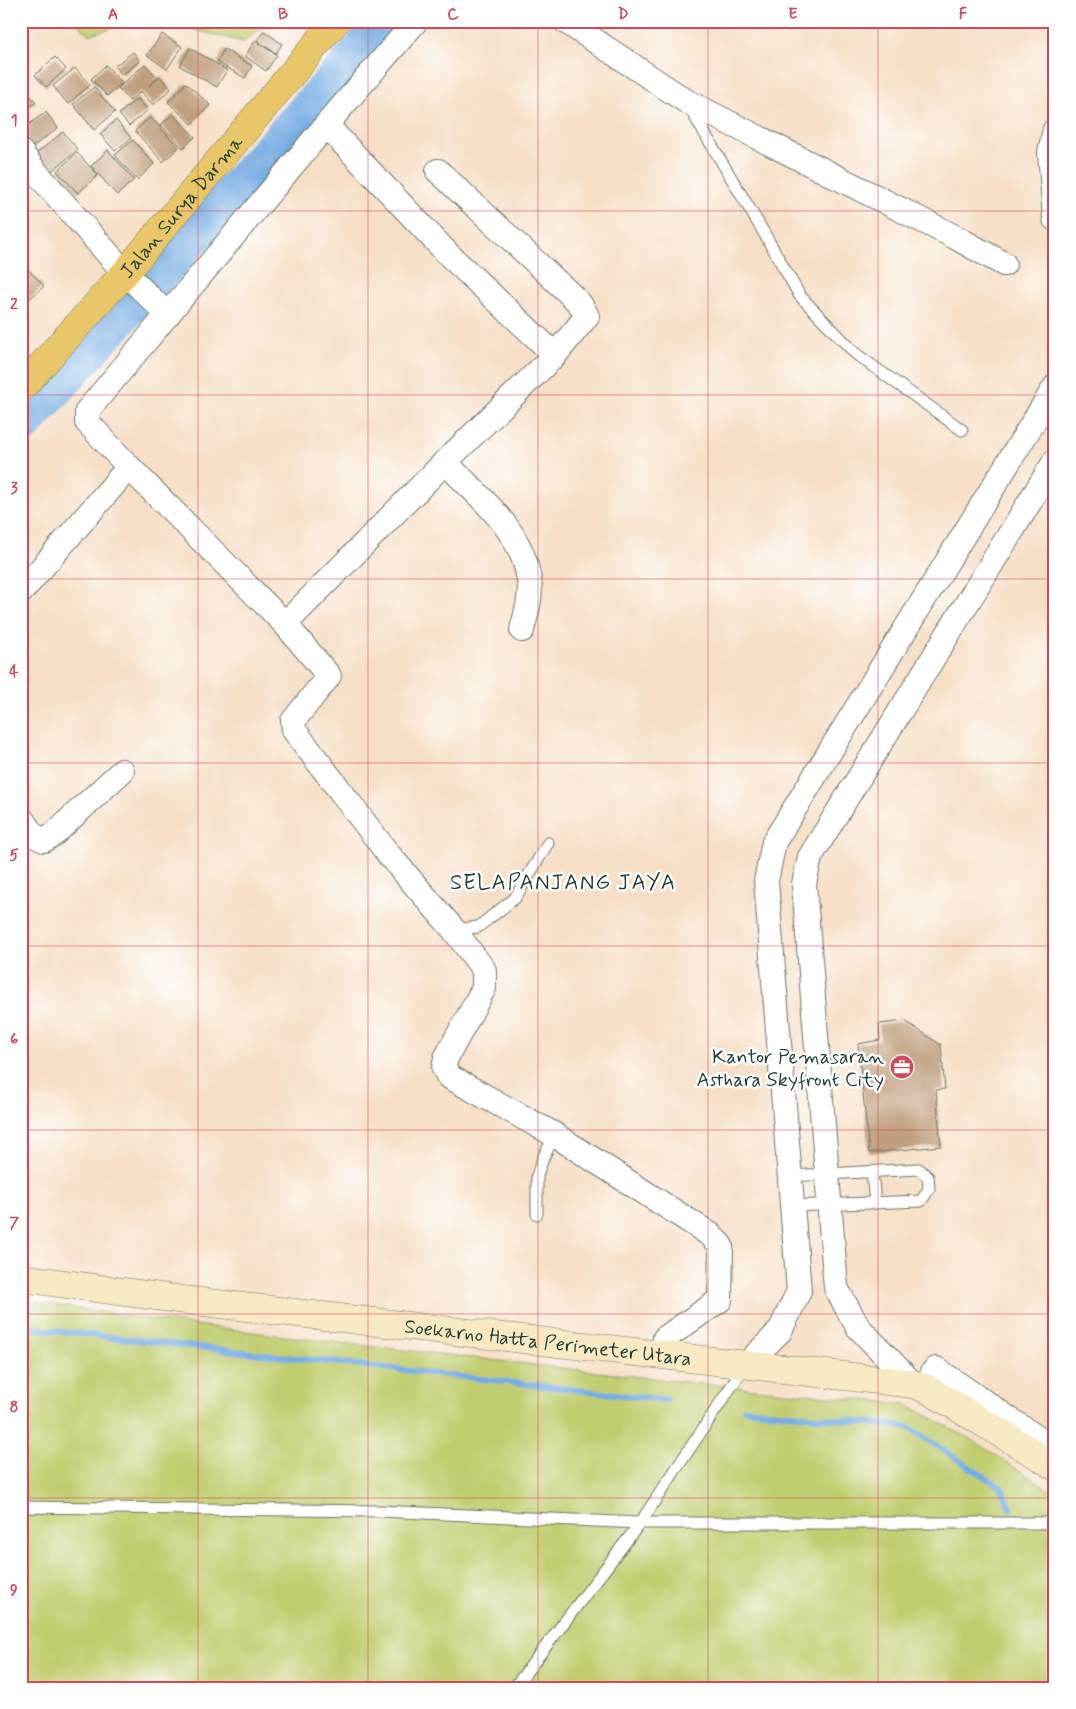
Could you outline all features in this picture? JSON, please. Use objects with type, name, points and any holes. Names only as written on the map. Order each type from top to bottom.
[{"type":"main road","name":"Jalan Surya Darma","points":[[21,388],[130,278],[336,21]]},
{"type":"main road","name":"Soekarno Hatta Perimeter Utara","points":[[21,1278],[184,1300],[746,1364],[920,1387],[1055,1466]]},
{"type":"street","points":[[416,21],[162,309],[87,411],[87,422],[129,467],[286,624],[329,676],[292,721],[294,730],[389,855],[454,930],[484,970],[484,988],[446,1058],[444,1068],[448,1076],[555,1135],[711,1235],[721,1246],[720,1300],[665,1338],[663,1355]]},
{"type":"street","points":[[565,21],[686,101],[955,237],[1004,264]]},
{"type":"street","points":[[326,125],[448,254],[555,356]]},
{"type":"street","points":[[1055,130],[1050,152],[1055,219]]},
{"type":"street","points":[[21,152],[130,278],[162,309]]},
{"type":"street","points":[[286,624],[445,462],[555,356],[587,316],[580,304],[438,171]]},
{"type":"street","points":[[746,1364],[780,1331],[799,1291],[766,881],[774,842],[1055,387]]},
{"type":"street","points":[[1055,461],[810,857],[804,884],[836,1288],[858,1328],[920,1387],[936,1369],[1055,1450]]},
{"type":"street","points":[[445,462],[508,526],[523,552],[530,581],[528,605],[522,630]]},
{"type":"street","points":[[21,592],[129,467]]},
{"type":"street","points":[[938,576],[971,596]]},
{"type":"street","points":[[921,605],[954,624]]},
{"type":"street","points":[[21,818],[33,835],[44,840],[54,834],[122,771]]},
{"type":"street","points":[[785,1124],[823,1124]]},
{"type":"lane","points":[[686,101],[800,296],[856,354],[962,430]]},
{"type":"lane","points":[[454,930],[478,927],[515,898],[548,843]]},
{"type":"lane","points":[[537,1214],[537,1176],[543,1158],[555,1135]]},
{"type":"lane","points":[[789,1176],[919,1170],[928,1177],[929,1189],[921,1201],[792,1206]]},
{"type":"lane","points":[[872,1172],[875,1203]]},
{"type":"lane","points":[[514,1688],[640,1523],[746,1364]]},
{"type":"lane","points":[[21,1507],[379,1511],[640,1523],[1055,1523]]},
{"type":"green space","points":[[74,21],[132,21],[89,35]]},
{"type":"green space","points":[[159,21],[272,21],[243,42]]},
{"type":"green space","points":[[21,1300],[148,1319],[341,1343],[687,1382],[905,1404],[969,1438],[1055,1493],[1055,1688],[21,1688]]},
{"type":"building","points":[[264,31],[282,44],[276,53],[257,41]]},
{"type":"building","points":[[162,34],[182,47],[167,69],[147,55]]},
{"type":"building","points":[[255,41],[277,55],[266,71],[245,56]]},
{"type":"building","points":[[190,48],[227,70],[217,87],[180,66]]},
{"type":"building","points":[[224,49],[252,66],[245,78],[217,62]]},
{"type":"building","points":[[133,52],[140,61],[122,75],[115,66]]},
{"type":"building","points":[[55,57],[66,69],[46,87],[35,75]]},
{"type":"building","points":[[145,64],[157,77],[149,86],[160,76],[171,89],[153,105],[141,91],[130,101],[118,88]]},
{"type":"building","points":[[106,65],[122,83],[107,96],[91,79]]},
{"type":"building","points":[[75,68],[90,85],[68,104],[53,86]]},
{"type":"building","points":[[186,83],[210,105],[192,124],[168,102]]},
{"type":"building","points":[[21,85],[36,102],[21,114]]},
{"type":"building","points":[[94,87],[115,112],[94,130],[73,104]]},
{"type":"building","points":[[137,98],[148,110],[129,126],[119,114]]},
{"type":"building","points":[[46,112],[58,128],[30,149],[21,137],[21,130]]},
{"type":"building","points":[[173,114],[195,137],[183,148],[161,125]]},
{"type":"building","points":[[150,117],[179,147],[163,162],[135,131]]},
{"type":"building","points":[[116,120],[131,138],[115,151],[100,134]]},
{"type":"building","points":[[63,132],[78,150],[48,174],[33,156]]},
{"type":"building","points":[[133,140],[154,164],[137,180],[115,155]]},
{"type":"building","points":[[108,150],[134,180],[117,195],[91,166]]},
{"type":"building","points":[[77,153],[98,175],[78,193],[57,171]]},
{"type":"building","points":[[21,262],[44,286],[21,307]]},
{"type":"building","name":"Kantor Pemasaran Asthara Skyfront City","points":[[905,1021],[941,1045],[945,1089],[936,1090],[941,1146],[869,1153],[858,1044],[880,1040],[879,1024]]},
{"type":"waterway","points":[[21,426],[388,21]]},
{"type":"waterway","points":[[21,1327],[667,1400]]},
{"type":"waterway","points":[[744,1409],[908,1427],[1002,1488],[1010,1509]]},
{"type":"place","name":"Kantor Pemasaran Asthara Skyfront City","points":[[902,1067]]},
{"type":"district","name":"SELAPANJANG JAYA","points":[[563,881]]}]
